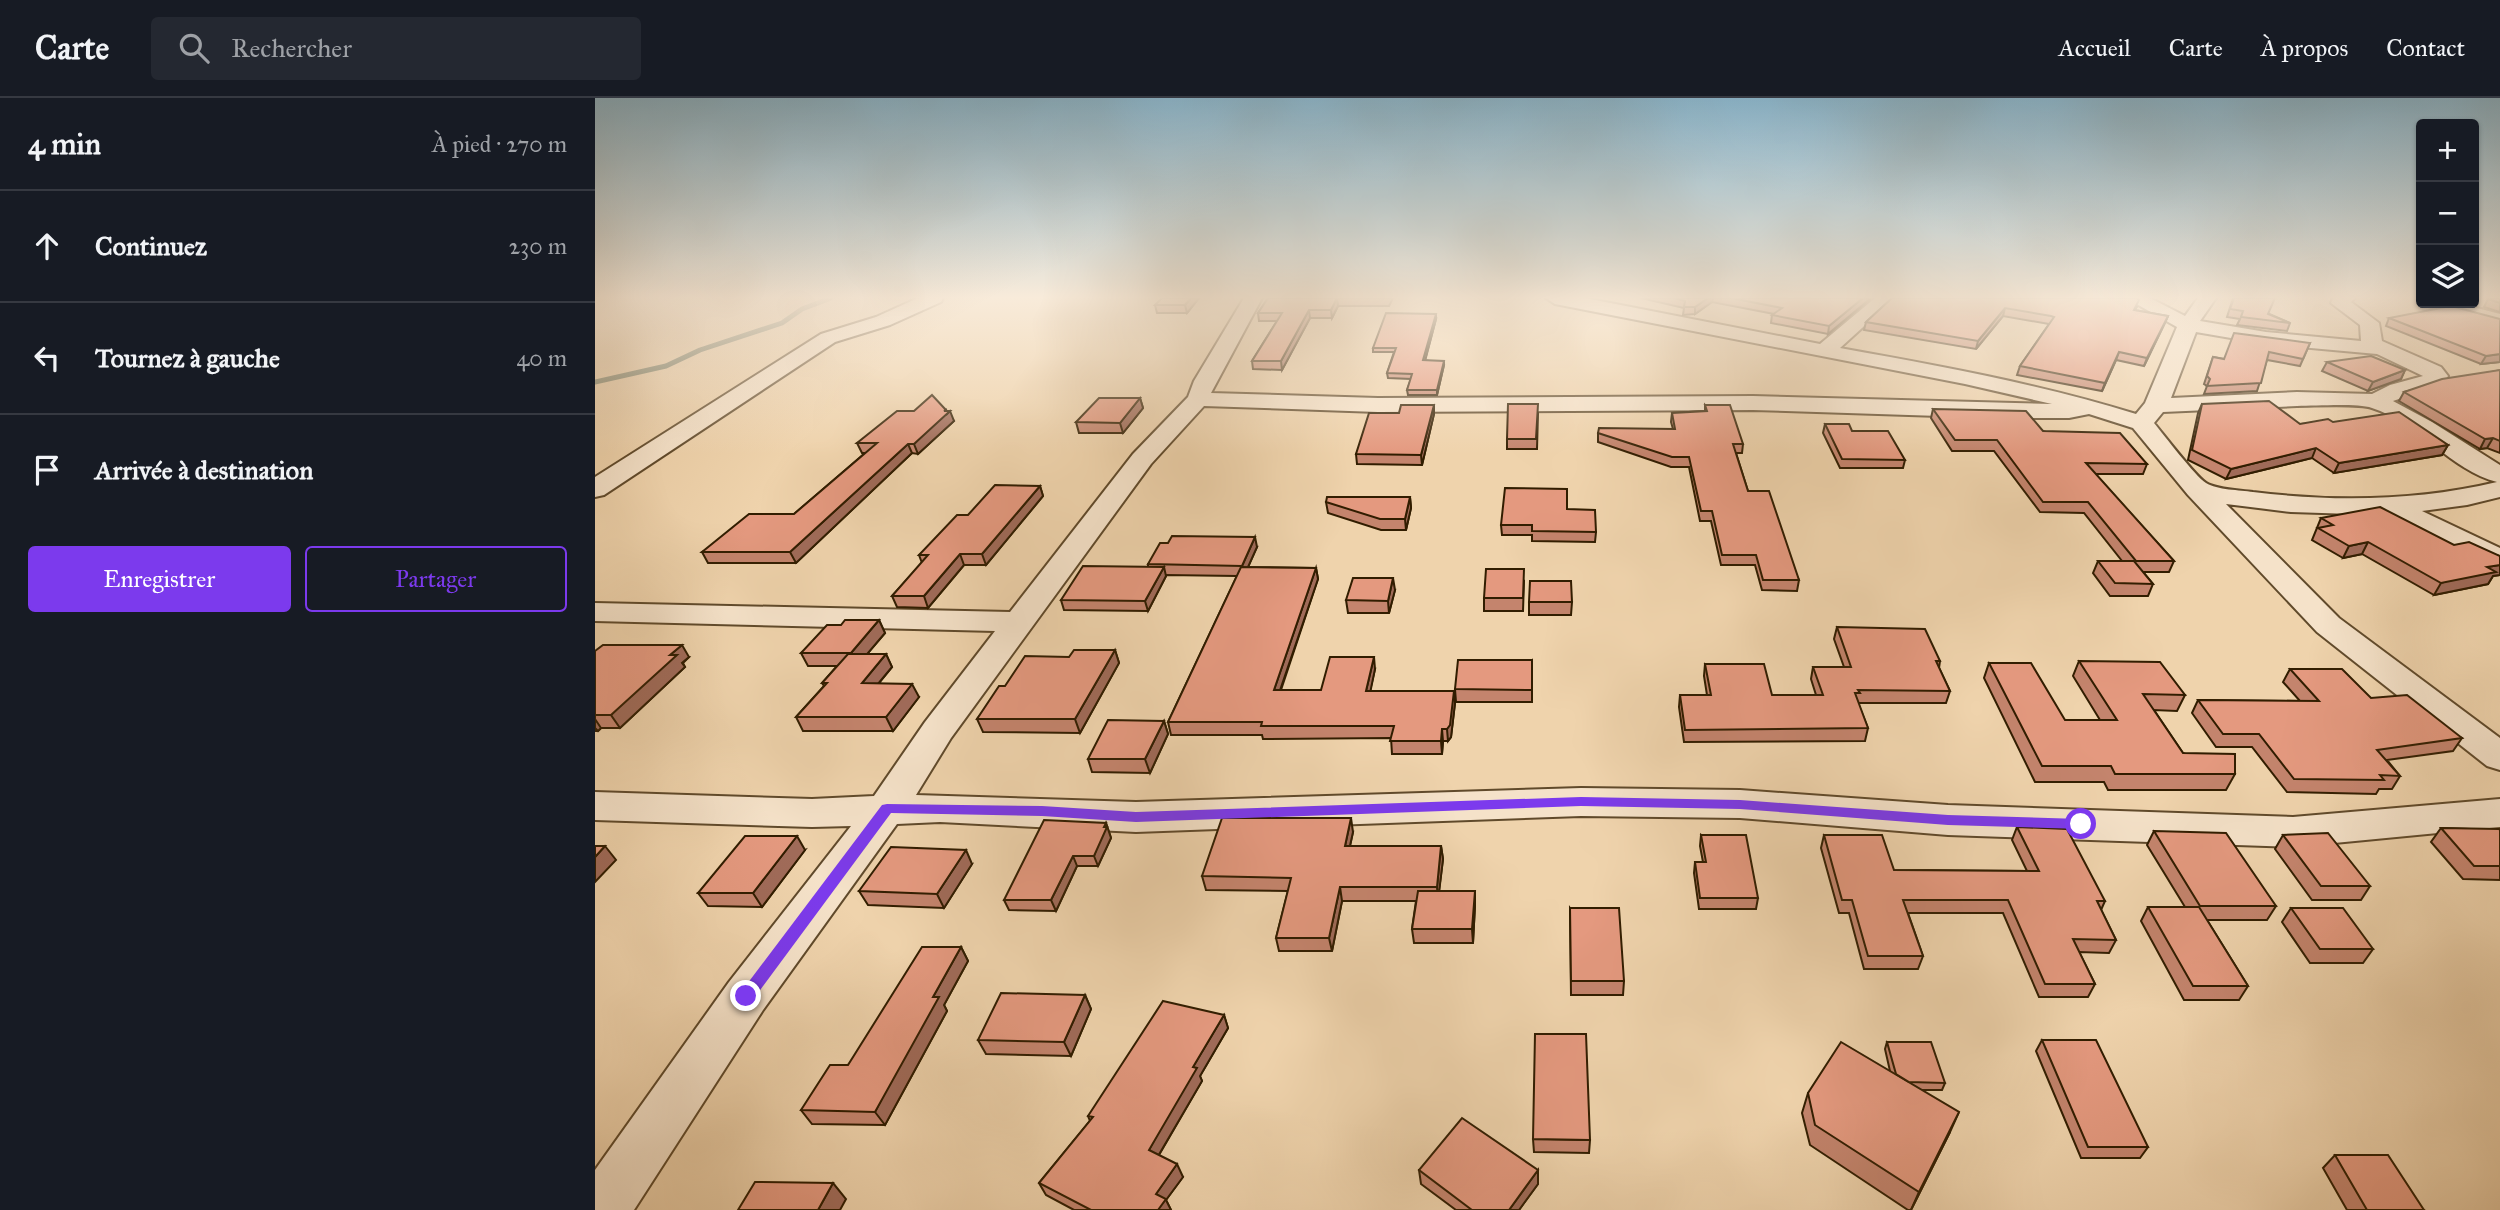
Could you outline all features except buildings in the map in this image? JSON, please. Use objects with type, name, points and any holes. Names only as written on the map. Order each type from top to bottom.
[{"type":"street","points":[[595,489],[810,350]]},
{"type":"street","points":[[601,1210],[746,996],[887,808],[939,730],[1142,459],[1198,398],[1223,350]]},
{"type":"street","points":[[1825,350],[1938,370],[2093,407],[2148,414],[2297,399],[2376,401],[2424,427],[2483,467],[2500,475]]},
{"type":"street","points":[[2148,414],[2180,350]]},
{"type":"street","points":[[2380,350],[2433,372],[2437,376],[2435,379]]},
{"type":"street","points":[[2376,401],[2398,390],[2435,379],[2459,376]]},
{"type":"street","points":[[1198,398],[1254,403],[1378,405],[1753,403],[2001,411],[2069,411],[2093,407]]},
{"type":"street","points":[[2148,414],[2197,489],[2328,625],[2500,757]]},
{"type":"street","points":[[2197,489],[2226,497],[2296,504],[2386,507],[2467,497],[2500,489]]},
{"type":"street","points":[[2386,507],[2425,521],[2500,559]]},
{"type":"street","points":[[595,612],[1019,622]]},
{"type":"street","points":[[595,806],[812,813],[887,808],[1042,811],[1136,817],[1608,802],[1740,804],[2014,823],[2293,832],[2500,813]]},
{"type":"waterway","points":[[595,382],[666,366],[700,350]]},
{"type":"route","points":[[746,996],[887,808],[1042,811],[1136,817],[1581,802],[1740,804],[1948,820],[2081,824]]}]
